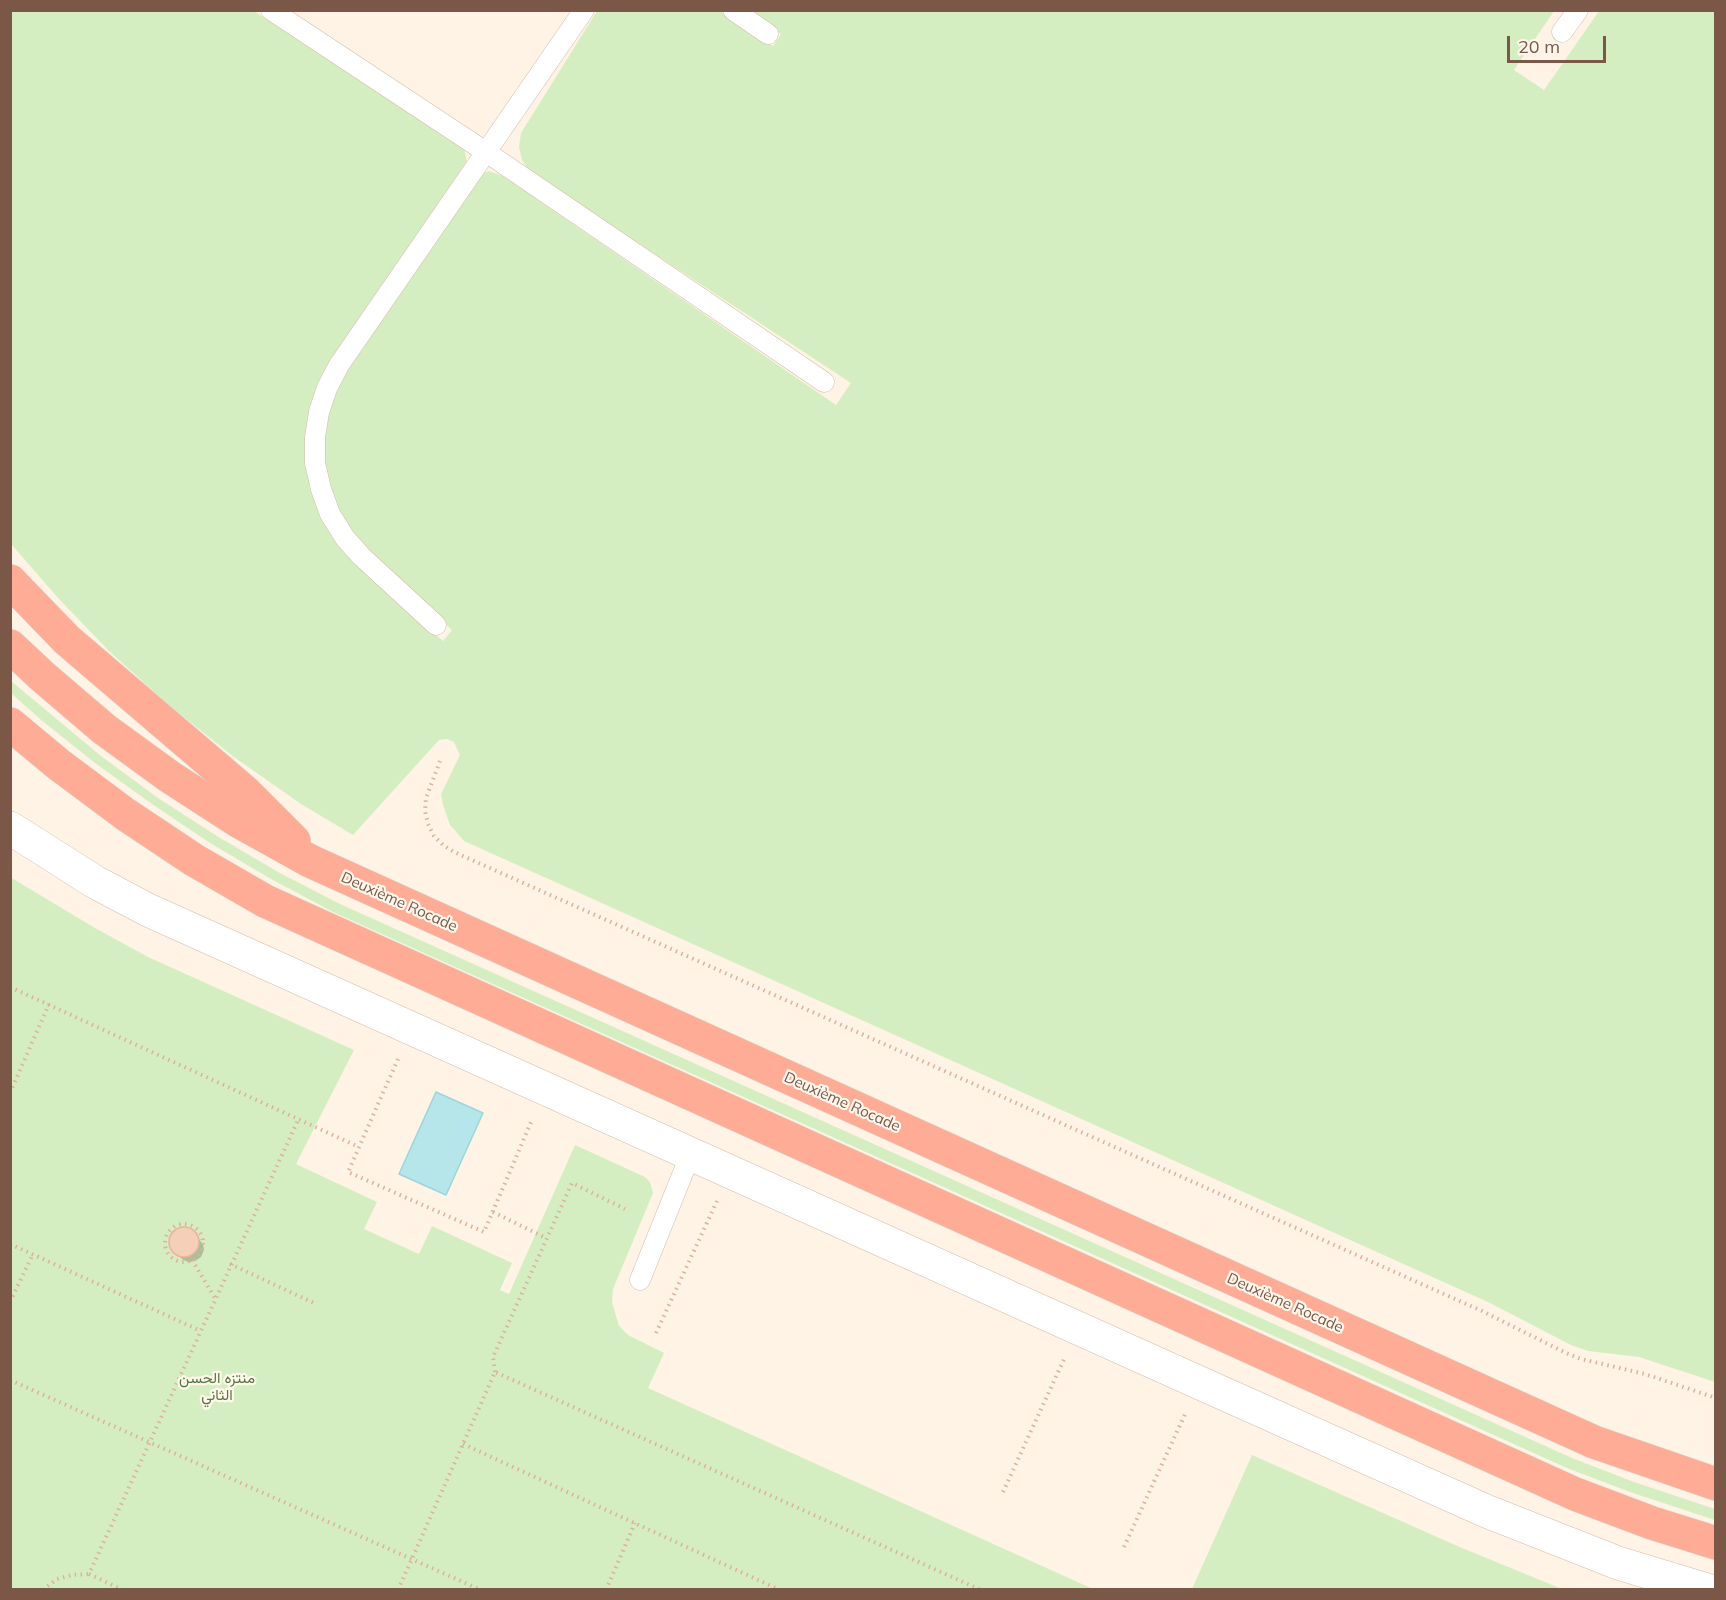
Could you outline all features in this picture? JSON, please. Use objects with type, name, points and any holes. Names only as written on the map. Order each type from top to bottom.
[{"type":"highway","points":[[10,581],[68,640],[245,792],[279,825],[310,861]]},
{"type":"highway","name":"Deuxième Rocade","points":[[10,646],[104,729],[170,777],[238,822],[310,861],[1594,1443],[1716,1484]]},
{"type":"highway","points":[[10,724],[124,814],[194,860],[265,901],[1575,1494],[1652,1523],[1716,1543]]},
{"type":"highway","points":[[10,754],[124,814]]},
{"type":"street","points":[[10,828],[95,882],[148,910],[1200,1383],[1486,1511],[1618,1563],[1707,1590]]},
{"type":"lane","points":[[271,10],[486,152],[824,382]]},
{"type":"lane","points":[[436,625],[361,556],[345,538],[330,514],[315,463],[315,437],[319,412],[327,388],[339,365],[584,10]]},
{"type":"lane","points":[[734,10],[768,34]]},
{"type":"lane","points":[[1562,32],[1578,10]]},
{"type":"lane","points":[[640,1280],[691,1153]]},
{"type":"path","points":[[440,761],[426,798],[425,811],[434,836],[454,852],[1482,1311],[1566,1353],[1581,1359],[1645,1374],[1716,1398]]},
{"type":"path","points":[[10,987],[359,1147]]},
{"type":"path","points":[[10,1093],[49,1004]]},
{"type":"path","points":[[412,1028],[348,1172],[484,1232],[546,1087]]},
{"type":"path","points":[[89,1574],[299,1118]]},
{"type":"path","points":[[656,1333],[732,1172]]},
{"type":"path","points":[[398,1590],[495,1372],[493,1357],[572,1183],[626,1209]]},
{"type":"path","points":[[493,1212],[546,1238]]},
{"type":"path","points":[[179,1224],[189,1224],[197,1229],[202,1237],[203,1246],[192,1260],[183,1262],[174,1260],[167,1253],[166,1235],[171,1228],[179,1224]]},
{"type":"path","points":[[10,1244],[201,1331]]},
{"type":"path","points":[[10,1302],[33,1254]]},
{"type":"path","points":[[192,1260],[215,1299]]},
{"type":"path","points":[[230,1264],[314,1303]]},
{"type":"path","points":[[1003,1492],[1078,1328]]},
{"type":"path","points":[[495,1372],[981,1590]]},
{"type":"path","points":[[10,1380],[481,1590]]},
{"type":"path","points":[[1124,1547],[1200,1383]]},
{"type":"path","points":[[463,1444],[778,1589]]},
{"type":"path","points":[[606,1590],[634,1523]]},
{"type":"path","points":[[43,1590],[57,1579],[89,1574],[123,1590]]},
{"type":"green space","points":[[11,11],[254,11],[459,142],[464,148],[467,162],[322,376],[312,400],[307,425],[308,476],[315,501],[338,546],[443,641],[452,630],[350,535],[338,514],[324,467],[323,444],[326,418],[334,394],[346,371],[482,174],[489,171],[503,176],[836,405],[851,383],[530,172],[522,160],[519,147],[521,133],[597,11],[720,11],[773,46],[781,34],[746,11],[1554,11],[1514,70],[1544,90],[1599,11],[1715,11],[1715,1382],[1639,1357],[1588,1351],[1571,1345],[1488,1302],[464,841],[450,825],[441,794],[460,755],[454,742],[447,739],[439,740],[353,835],[301,804],[234,757],[170,706],[109,651],[11,544]]},
{"type":"green space","points":[[11,681],[101,756],[158,798],[278,872],[340,904],[1572,1458],[1715,1509],[1715,1520],[1567,1468],[333,912],[210,843],[152,804],[40,719],[11,693]]},
{"type":"green space","name":"منتزه الحسن الثاني","points":[[10,877],[148,957],[354,1050],[296,1164],[377,1202],[364,1229],[419,1254],[432,1226],[512,1263],[500,1290],[509,1294],[575,1145],[645,1177],[650,1182],[653,1193],[613,1289],[612,1302],[619,1326],[628,1335],[664,1353],[648,1388],[1093,1589],[11,1589]]},
{"type":"green space","points":[[1252,1455],[1462,1548],[1562,1589],[1192,1589]]},
{"type":"water","points":[[436,1092],[483,1113],[446,1195],[399,1174]]},
{"type":"building","points":[[184,1227],[190,1228],[198,1236],[198,1248],[190,1256],[184,1257],[178,1256],[170,1248],[169,1242],[170,1236],[178,1228]]}]
